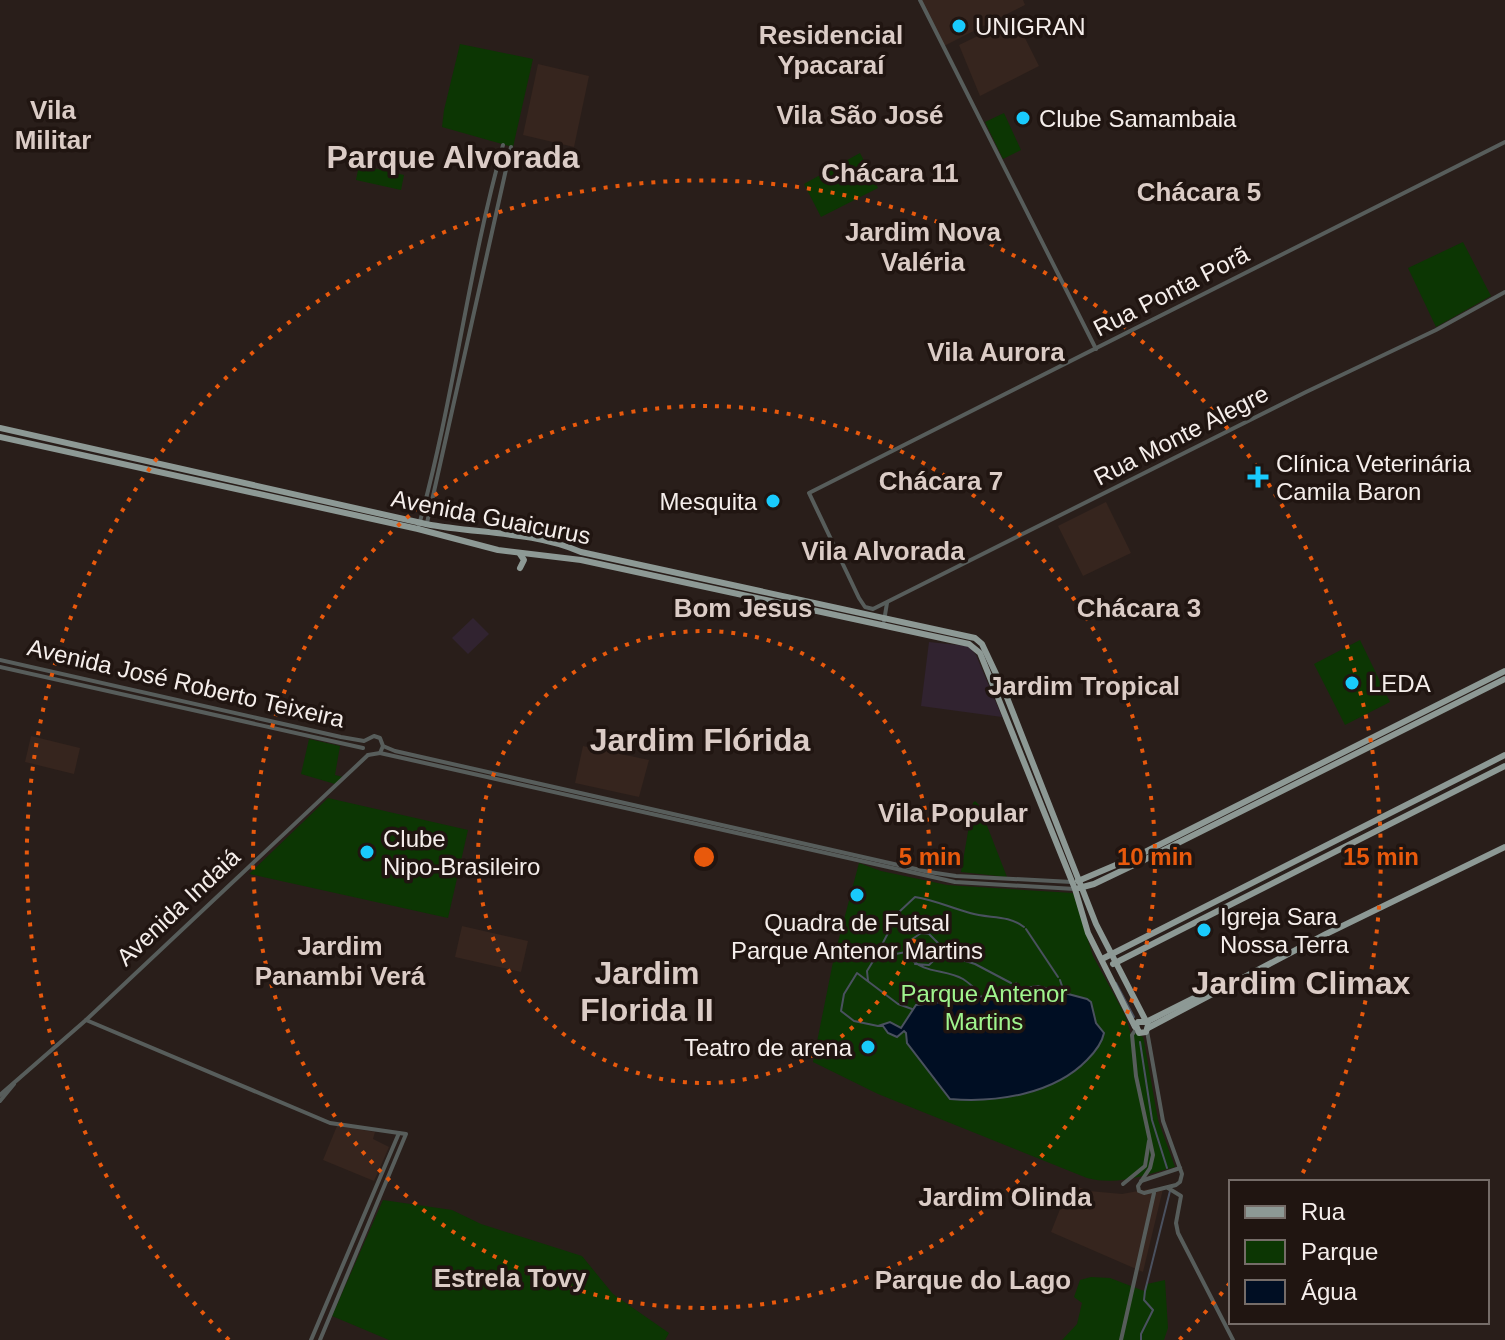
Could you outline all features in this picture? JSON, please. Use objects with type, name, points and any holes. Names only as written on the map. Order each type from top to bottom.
[{"type":"main road","name":"Avenida Guaicurus","points":[[0,428],[422,527],[498,550],[581,560],[975,638],[982,644],[1006,695],[1077,885]]},
{"type":"main road","name":"Avenida Guaicurus","points":[[0,437],[422,527],[500,533],[566,546],[581,552],[849,612],[975,647],[1077,885]]},
{"type":"main road","points":[[498,550],[488,540],[500,533]]},
{"type":"main road","points":[[561,559],[566,546]]},
{"type":"main road","points":[[520,554],[524,560],[520,568]]},
{"type":"main road","points":[[1077,885],[1505,671]]},
{"type":"main road","points":[[1077,885],[1140,862],[1505,679]]},
{"type":"main road","points":[[1102,959],[1505,755]]},
{"type":"main road","points":[[1106,967],[1505,766]]},
{"type":"main road","points":[[1146,1026],[1505,847]]},
{"type":"main road","points":[[1077,885],[1146,1026]]},
{"type":"main road","points":[[1077,885],[1088,933],[1136,1028]]},
{"type":"main road","points":[[1136,1028],[1138,1022],[1146,1026]]},
{"type":"street","points":[[920,0],[1096,349]]},
{"type":"street","name":"Rua Ponta Porã","points":[[859,598],[809,493],[1505,142]]},
{"type":"street","points":[[422,527],[470,280],[503,145]]},
{"type":"street","points":[[422,527],[511,147]]},
{"type":"street","name":"Rua Monte Alegre","points":[[887,603],[1436,330],[1505,292]]},
{"type":"street","points":[[849,612],[855,608],[859,598],[869,609],[887,603],[884,622]]},
{"type":"street","name":"Avenida José Roberto Teixeira","points":[[0,660],[364,741]]},
{"type":"street","name":"Avenida José Roberto Teixeira","points":[[0,667],[363,748],[368,755],[380,753],[410,757],[955,882],[1077,885]]},
{"type":"street","name":"Avenida José Roberto Teixeira","points":[[363,748],[368,737],[377,737],[383,746],[410,757]]},
{"type":"street","points":[[380,753],[383,746]]},
{"type":"street","name":"Avenida Indaiá","points":[[0,1098],[368,755]]},
{"type":"street","points":[[86,1020],[330,1123],[406,1134],[320,1340]]},
{"type":"street","points":[[1136,1028],[1132,1046],[1153,1155],[1150,1168],[1138,1186],[1141,1193],[1154,1193],[1180,1182],[1180,1168],[1163,1121],[1146,1026]]},
{"type":"street","points":[[311,1340],[399,1133]]},
{"type":"street","points":[[1123,1184],[1145,1166],[1149,1138]]},
{"type":"street","points":[[1141,1181],[1180,1168]]},
{"type":"street","points":[[1166,1188],[1177,1192],[1181,1198],[1176,1223],[1233,1340]]},
{"type":"street","points":[[1121,1340],[1154,1193]]},
{"type":"shaded area","name":"UNIGRAN","points":[[920,0],[1023,0],[1025,5],[944,46]]},
{"type":"shaded area","points":[[1015,18],[1039,66],[980,96],[959,45]]},
{"type":"shaded area","points":[[538,64],[589,76],[574,147],[523,135]]},
{"type":"shaded area","points":[[1106,502],[1131,553],[1083,576],[1058,526]]},
{"type":"shaded area","points":[[473,618],[489,634],[468,654],[452,638]]},
{"type":"shaded area","points":[[929,642],[971,649],[1002,717],[921,706]]},
{"type":"shaded area","points":[[31,736],[80,748],[74,774],[25,762]]},
{"type":"shaded area","points":[[583,746],[649,760],[639,797],[575,783]]},
{"type":"shaded area","points":[[462,926],[528,941],[521,972],[455,957]]},
{"type":"shaded area","points":[[337,1126],[375,1132],[373,1139],[389,1147],[374,1181],[323,1160]]},
{"type":"shaded area","points":[[1070,1184],[1089,1191],[1122,1194],[1163,1189],[1143,1272],[1051,1232]]},
{"type":"green space","points":[[460,44],[533,59],[513,147],[442,127]]},
{"type":"green space","points":[[1004,113],[1021,150],[1003,159],[985,122]]},
{"type":"green space","points":[[860,153],[878,188],[821,217],[804,184]]},
{"type":"green space","points":[[359,165],[404,175],[401,190],[356,180]]},
{"type":"green space","points":[[1463,242],[1491,296],[1436,327],[1408,268]]},
{"type":"green space","name":"LEDA","points":[[1360,640],[1390,702],[1345,725],[1314,664]]},
{"type":"green space","points":[[309,739],[340,746],[335,775],[343,777],[335,784],[301,774]]},
{"type":"green space","name":"Clube Nipo-Brasileiro","points":[[328,798],[468,830],[448,918],[249,874]]},
{"type":"green space","points":[[975,801],[979,805],[1007,877],[961,872]]},
{"type":"green space","name":"Parque Antenor Martins","points":[[859,863],[881,871],[947,885],[1073,893],[1093,956],[1125,1015],[1131,1035],[1133,1037],[1135,1033],[1143,1037],[1158,1120],[1175,1167],[1120,1180],[1087,1178],[878,1094],[813,1062],[834,957]]},
{"type":"green space","points":[[383,1200],[452,1210],[481,1224],[582,1256],[613,1294],[669,1333],[665,1340],[389,1340],[332,1316]]},
{"type":"green space","points":[[1110,1278],[1144,1291],[1147,1284],[1165,1280],[1168,1328],[1164,1340],[1062,1340],[1077,1324],[1082,1303],[1074,1297],[1080,1280]]},
{"type":"water","points":[[1016,984],[1018,989],[1038,986],[1087,999],[1091,1002],[1096,1023],[1104,1033],[1098,1047],[1074,1072],[1024,1094],[987,1099],[950,1099],[907,1043],[906,1033],[904,1031],[897,1037],[888,1033],[883,1026],[878,1026],[890,1022],[901,1028],[916,1005],[960,995],[989,997],[1013,990]]},
{"type":"waterway","points":[[875,958],[899,912],[915,897],[977,915],[1011,920],[1024,927]]},
{"type":"waterway","points":[[1026,929],[1058,977]]},
{"type":"waterway","points":[[915,964],[929,965],[939,955],[938,943],[929,934],[921,933],[908,942],[909,957],[915,962],[921,966],[928,969],[963,979],[978,991],[979,998]]},
{"type":"waterway","points":[[868,981],[867,971],[875,958],[906,952]]},
{"type":"waterway","points":[[940,953],[975,964],[1011,983]]},
{"type":"waterway","points":[[878,1026],[854,1021],[841,1011],[844,994],[857,973],[898,1004],[912,1009]]},
{"type":"waterway","points":[[1060,980],[1064,992]]},
{"type":"waterway","points":[[1116,983],[1134,1017]]},
{"type":"waterway","points":[[1140,1042],[1152,1120],[1167,1168]]},
{"type":"waterway","points":[[1141,1340],[1153,1310],[1144,1300],[1145,1291],[1170,1191]]},
{"type":"place","name":"UNIGRAN","points":[[959,26]]},
{"type":"place","name":"Clube Samambaia","points":[[1023,118]]},
{"type":"place","name":"Clínica Veterinária Camila Baron","points":[[1258,477]]},
{"type":"place","name":"Mesquita","points":[[773,501]]},
{"type":"place","name":"LEDA","points":[[1352,683]]},
{"type":"place","name":"Clube Nipo-Brasileiro","points":[[367,852]]},
{"type":"place","name":"Quadra de Futsal Parque Antenor Martins","points":[[857,895]]},
{"type":"place","name":"Igreja Sara Nossa Terra","points":[[1204,930]]},
{"type":"place","name":"Teatro de arena","points":[[868,1047]]},
{"type":"district","name":"Residencial Ypacaraí","points":[[831,50]]},
{"type":"district","name":"Vila São José","points":[[860,115]]},
{"type":"district","name":"Vila Militar","points":[[53,125]]},
{"type":"district","name":"Parque Alvorada","points":[[453,157]]},
{"type":"district","name":"Chácara 11","points":[[890,173]]},
{"type":"district","name":"Chácara 5","points":[[1199,192]]},
{"type":"district","name":"Jardim Nova Valéria","points":[[923,247]]},
{"type":"district","name":"Vila Aurora","points":[[996,352]]},
{"type":"district","name":"Chácara 7","points":[[941,481]]},
{"type":"district","name":"Vila Alvorada","points":[[883,551]]},
{"type":"district","name":"Bom Jesus","points":[[743,608]]},
{"type":"district","name":"Chácara 3","points":[[1139,608]]},
{"type":"district","name":"Jardim Tropical","points":[[1084,686]]},
{"type":"district","name":"Jardim Flórida","points":[[700,740]]},
{"type":"district","name":"Vila Popular","points":[[953,813]]},
{"type":"district","name":"Jardim Panambi Verá","points":[[340,961]]},
{"type":"district","name":"Jardim Climax","points":[[1301,983]]},
{"type":"district","name":"Jardim Florida II","points":[[647,992]]},
{"type":"district","name":"Jardim Olinda","points":[[1005,1197]]},
{"type":"district","name":"Estrela Tovy","points":[[510,1278]]},
{"type":"district","name":"Parque do Lago","points":[[973,1280]]}]
